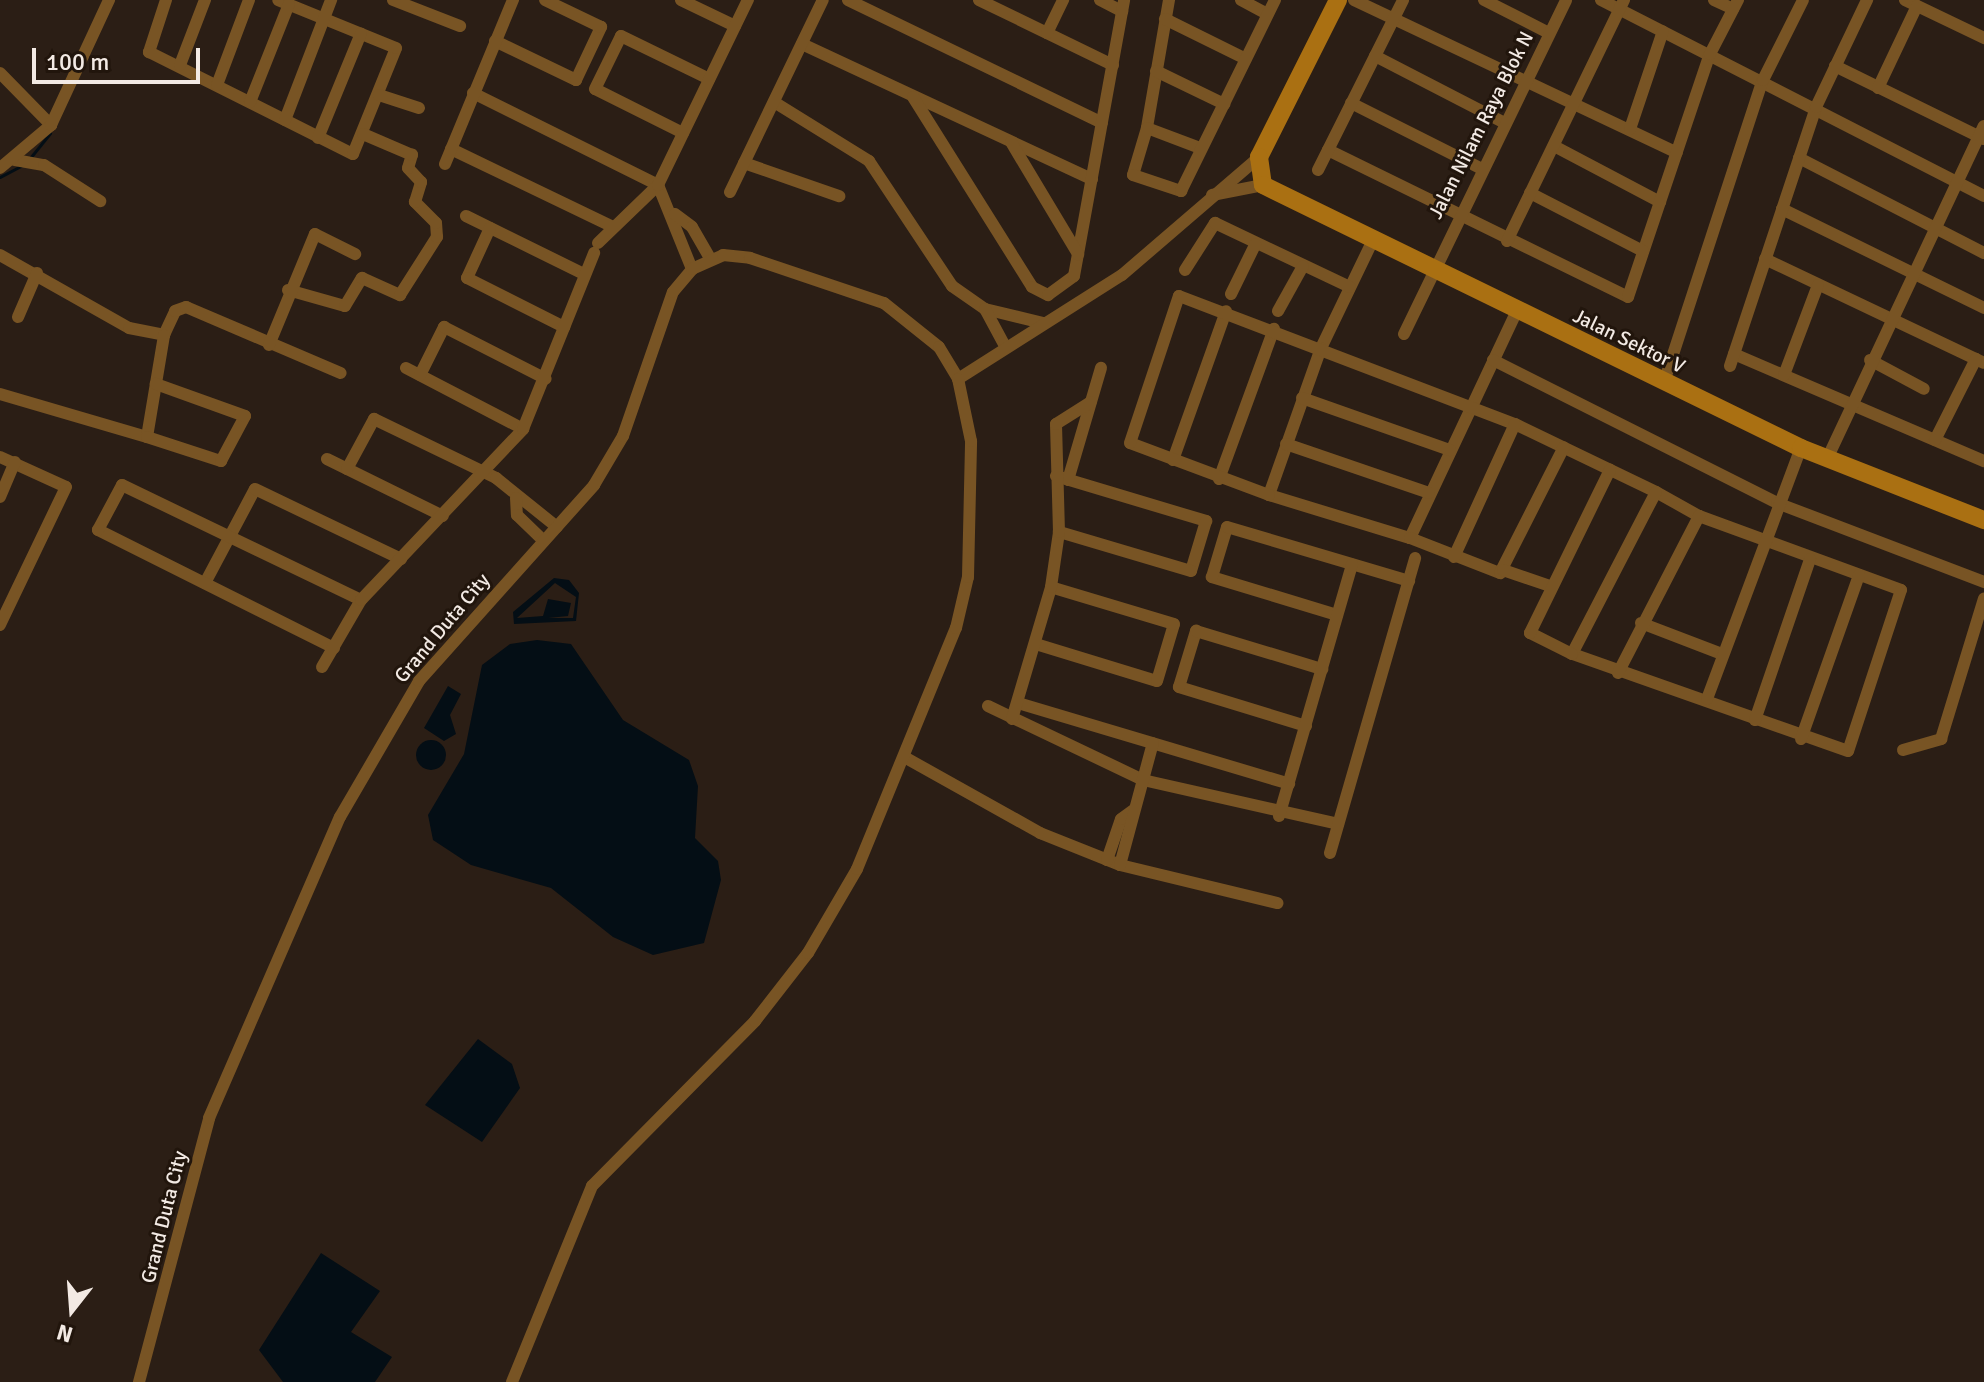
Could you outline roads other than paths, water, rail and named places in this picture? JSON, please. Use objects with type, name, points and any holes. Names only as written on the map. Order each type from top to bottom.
[{"type":"street","points":[[0,168],[15,160],[51,125],[109,0]]},
{"type":"street","points":[[166,0],[148,50],[351,154],[363,134],[396,49],[284,2],[250,102]]},
{"type":"street","points":[[180,65],[205,0]]},
{"type":"street","points":[[217,85],[249,0]]},
{"type":"street","points":[[285,120],[331,0]]},
{"type":"street","points":[[393,0],[460,26]]},
{"type":"street","points":[[445,164],[513,0]]},
{"type":"street","points":[[495,41],[576,80],[601,27],[545,0]]},
{"type":"street","points":[[681,0],[735,26]]},
{"type":"street","points":[[322,667],[361,600],[485,473],[523,429],[546,379],[596,248],[611,226],[658,185],[748,0]]},
{"type":"street","points":[[730,192],[823,0]]},
{"type":"street","points":[[848,0],[1102,123]]},
{"type":"street","points":[[979,0],[1002,5],[1047,33],[1113,65]]},
{"type":"street","points":[[1047,33],[1063,0]]},
{"type":"street","points":[[913,97],[1032,287],[1048,295],[1070,280],[1078,254],[1113,65],[1123,5],[1100,0]]},
{"type":"street","points":[[1169,0],[1147,128],[1133,175],[1181,191],[1275,0]]},
{"type":"street","points":[[1241,0],[1267,14]]},
{"type":"street","points":[[958,379],[1122,275],[1259,157],[1338,0]]},
{"type":"street","points":[[1354,0],[1396,14],[1677,153]]},
{"type":"street","points":[[1318,170],[1403,0]]},
{"type":"street","points":[[1484,0],[1549,33]]},
{"type":"street","name":"Jalan Nilam Raya Blok N","points":[[1404,334],[1432,268],[1566,0]]},
{"type":"street","points":[[1601,0],[1622,5],[1663,31],[1984,196]]},
{"type":"street","points":[[1328,150],[1625,298],[1710,54],[1736,5],[1714,0]]},
{"type":"street","points":[[1664,382],[1763,80],[1803,0]]},
{"type":"street","points":[[1867,0],[1816,107],[1732,360],[1784,375],[1935,440],[1983,465]]},
{"type":"street","points":[[1878,88],[1911,3],[1984,38]]},
{"type":"street","points":[[1507,241],[1622,5]]},
{"type":"street","points":[[1165,19],[1246,59]]},
{"type":"street","points":[[1630,129],[1663,31]]},
{"type":"street","points":[[318,138],[361,33]]},
{"type":"street","points":[[683,133],[595,89],[621,36],[709,79]]},
{"type":"street","points":[[802,44],[1092,179]]},
{"type":"street","points":[[1375,56],[1505,123]]},
{"type":"street","points":[[1827,459],[1954,181],[1982,134],[1835,66]]},
{"type":"street","points":[[1156,71],[1224,104]]},
{"type":"street","points":[[0,73],[51,125]]},
{"type":"street","points":[[473,93],[658,185],[675,214],[692,269],[711,260],[750,258],[884,303],[939,347],[958,379],[971,441],[968,577],[956,628],[906,758],[857,869],[808,953],[755,1021],[592,1186],[512,1382]]},
{"type":"street","points":[[379,95],[419,108]]},
{"type":"street","points":[[774,102],[857,150],[942,273],[985,309],[1006,348]]},
{"type":"street","points":[[1351,103],[1482,169]]},
{"type":"street","points":[[1147,128],[1200,148]]},
{"type":"street","points":[[288,290],[345,306],[362,278],[400,295],[437,237],[436,223],[415,202],[421,182],[408,168],[412,155],[363,134]]},
{"type":"street","points":[[1011,142],[1078,254]]},
{"type":"street","points":[[1554,146],[1660,202]]},
{"type":"street","points":[[451,149],[611,226]]},
{"type":"street","points":[[1212,195],[1263,185],[1259,157]]},
{"type":"street","points":[[1799,158],[1984,253]]},
{"type":"street","points":[[15,160],[52,169],[100,201]]},
{"type":"street","points":[[744,163],[839,196]]},
{"type":"street","name":"Jalan Sektor V","points":[[1263,185],[1801,448],[1984,520]]},
{"type":"street","points":[[1530,193],[1643,251]]},
{"type":"street","points":[[1782,209],[1984,308]]},
{"type":"street","points":[[675,214],[692,227],[711,260]]},
{"type":"street","points":[[466,216],[584,274]]},
{"type":"street","points":[[1185,270],[1213,224],[1350,287]]},
{"type":"street","points":[[490,228],[467,278],[564,327]]},
{"type":"street","points":[[269,345],[288,290],[315,234],[355,254]]},
{"type":"street","points":[[1269,495],[1321,348],[1373,240]]},
{"type":"street","points":[[1231,294],[1255,245]]},
{"type":"street","points":[[0,255],[37,273],[129,328],[164,335]]},
{"type":"street","points":[[1765,259],[1980,361],[1935,440]]},
{"type":"street","points":[[1278,311],[1303,266]]},
{"type":"street","name":"Grand Duta City","points":[[139,1382],[209,1118],[340,817],[419,681],[557,527],[623,436],[673,292],[692,269]]},
{"type":"street","points":[[18,317],[37,273]]},
{"type":"street","points":[[1784,375],[1818,285]]},
{"type":"street","points":[[1550,586],[1454,557],[1410,538],[1219,479],[1130,443],[1153,365],[1179,296],[1474,399],[1515,424],[1656,492],[1699,516],[1764,536],[1810,559],[1859,575],[1902,594],[1850,749],[1801,739],[1707,699],[1618,673],[1530,635],[1550,586],[1610,470]]},
{"type":"street","points":[[147,437],[164,335],[183,307],[341,373]]},
{"type":"street","points":[[985,309],[1043,323]]},
{"type":"street","points":[[1173,460],[1226,311]]},
{"type":"street","points":[[1410,538],[1517,311]]},
{"type":"street","points":[[420,375],[444,327],[546,379]]},
{"type":"street","points":[[1219,479],[1274,329]]},
{"type":"street","points":[[1493,360],[1777,503],[1984,582]]},
{"type":"street","points":[[1870,360],[1924,389]]},
{"type":"street","points":[[406,368],[523,429]]},
{"type":"street","points":[[1062,478],[1101,368]]},
{"type":"street","points":[[0,394],[221,461],[245,416],[156,384]]},
{"type":"street","points":[[1302,398],[1450,450]]},
{"type":"street","points":[[1012,719],[1039,645],[1051,587],[1059,532],[1062,478],[1056,424],[1091,402]]},
{"type":"street","points":[[347,469],[374,419],[485,473],[557,527]]},
{"type":"street","points":[[1454,557],[1515,424]]},
{"type":"street","points":[[1286,444],[1429,493]]},
{"type":"street","points":[[1503,570],[1564,447]]},
{"type":"street","points":[[1707,699],[1764,536],[1801,448]]},
{"type":"street","points":[[0,457],[66,487],[0,625]]},
{"type":"street","points":[[327,459],[443,516]]},
{"type":"street","points":[[0,497],[15,462]]},
{"type":"street","points":[[1059,532],[1191,571],[1206,521],[1062,478]]},
{"type":"street","points":[[334,648],[98,530],[122,485],[231,534],[361,600]]},
{"type":"street","points":[[205,583],[255,489],[401,559]]},
{"type":"street","points":[[1572,654],[1656,492]]},
{"type":"street","points":[[516,498],[517,515],[544,541]]},
{"type":"street","points":[[1618,673],[1641,623],[1699,516]]},
{"type":"street","points":[[1337,615],[1212,577],[1227,527],[1409,581]]},
{"type":"street","points":[[1330,853],[1415,558]]},
{"type":"street","points":[[1755,720],[1810,559]]},
{"type":"street","points":[[1279,816],[1352,564]]},
{"type":"street","points":[[1801,739],[1859,575]]},
{"type":"street","points":[[1039,645],[1157,681],[1174,624],[1051,587]]},
{"type":"street","points":[[1903,750],[1941,739],[1983,601]]},
{"type":"street","points":[[1641,623],[1722,654]]},
{"type":"street","points":[[1306,726],[1179,687],[1196,631],[1322,669]]},
{"type":"street","points":[[1018,703],[1289,784]]},
{"type":"street","points":[[988,706],[1143,780],[1279,816],[1338,824]]},
{"type":"street","points":[[1114,862],[1153,743]]},
{"type":"street","points":[[906,758],[1040,833],[1114,862],[1277,903]]},
{"type":"waterway","points":[[30,158],[50,133]]},
{"type":"waterway","points":[[0,177],[21,166]]}]
